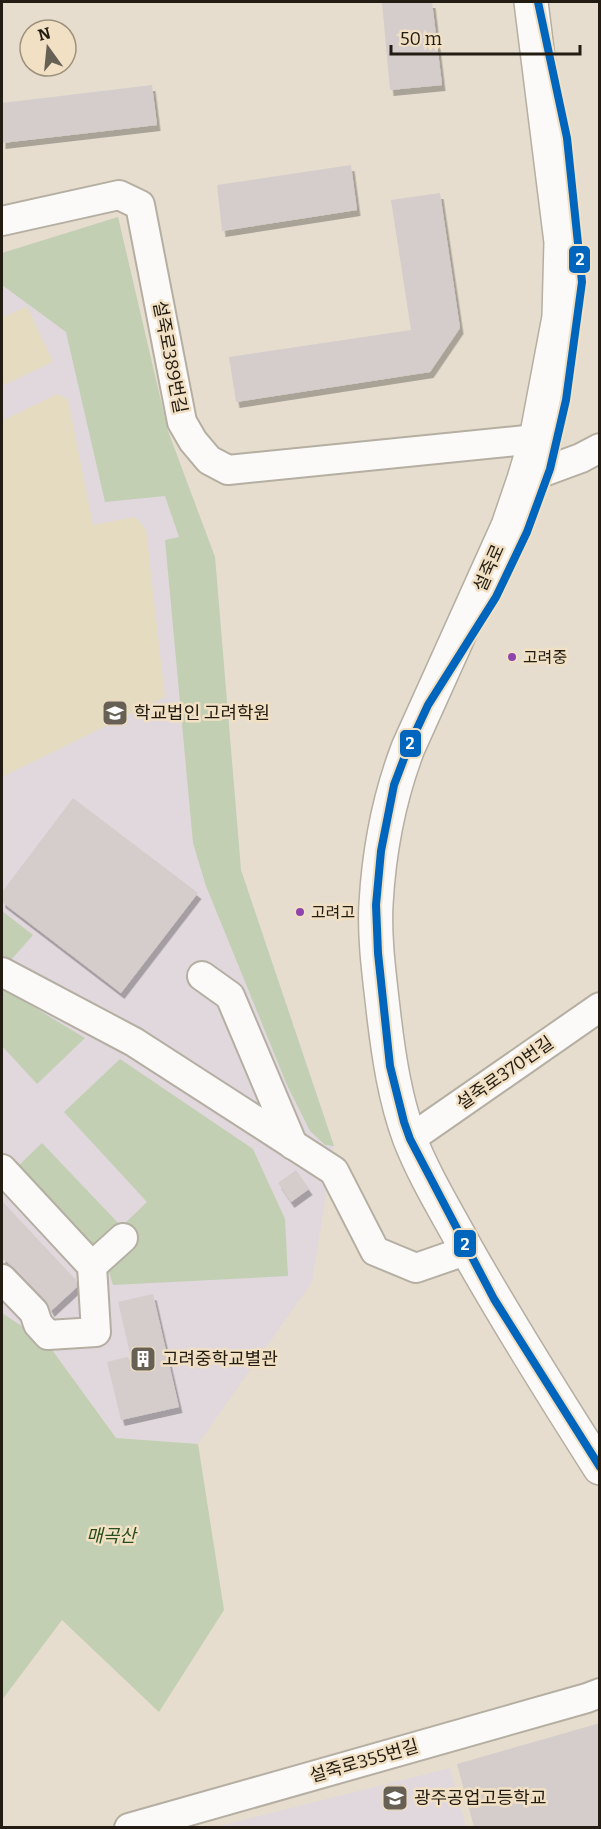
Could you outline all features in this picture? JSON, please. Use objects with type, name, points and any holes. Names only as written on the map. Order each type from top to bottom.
[{"type":"main road","name":"설죽로","points":[[535,4],[561,242],[558,317],[536,439],[508,526],[408,748],[394,785],[381,851],[376,905],[381,987],[390,1066],[410,1139],[439,1200],[499,1308],[600,1468]]},
{"type":"street","name":"설죽로389번길","points":[[2,221],[119,195],[141,205],[182,422],[193,441],[209,460],[228,470],[536,439]]},
{"type":"street","points":[[524,479],[581,458],[600,448]]},
{"type":"street","points":[[2,972],[134,1042],[334,1172],[375,1251],[417,1268],[468,1250]]},
{"type":"street","points":[[202,976],[230,996],[293,1145]]},
{"type":"street","name":"설죽로370번길","points":[[410,1139],[600,1007]]},
{"type":"street","points":[[2,1169],[92,1266],[96,1332],[48,1335],[38,1324],[34,1312],[2,1279]]},
{"type":"street","points":[[92,1266],[123,1238]]},
{"type":"street","name":"설죽로355번길","points":[[129,1827],[600,1693]]},
{"type":"shaded area","name":"학교법인 고려학원","points":[[118,217],[168,431],[215,557],[241,870],[334,1146],[312,1282],[198,1444],[116,1438],[47,1343],[2,1313],[2,253]]},
{"type":"shaded area","name":"광주공업고등학교","points":[[450,1768],[466,1827],[215,1827]]},
{"type":"green space","points":[[118,217],[168,431],[215,557],[241,870],[334,1146],[325,1145],[310,1131],[287,1085],[206,886],[193,843],[165,540],[179,537],[165,496],[105,502],[66,332],[2,285],[2,253]]},
{"type":"green space","points":[[2,911],[33,935],[11,960],[2,955]]},
{"type":"green space","points":[[2,988],[85,1038],[37,1084],[2,1046]]},
{"type":"green space","points":[[120,1059],[253,1149],[285,1219],[288,1276],[113,1285],[109,1272],[133,1250],[122,1226],[147,1202],[64,1112]]},
{"type":"green space","points":[[42,1143],[120,1225],[90,1253],[13,1171]]},
{"type":"green space","name":"매곡산","points":[[2,1313],[47,1343],[116,1438],[198,1444],[224,1610],[159,1712],[62,1620],[2,1700]]},
{"type":"sand","points":[[27,306],[53,362],[2,386],[2,318]]},
{"type":"sand","points":[[57,394],[68,399],[93,525],[135,517],[146,529],[165,697],[2,777],[2,421]]},
{"type":"building","points":[[382,2],[432,2],[442,85],[390,90]]},
{"type":"building","points":[[152,85],[157,125],[2,143],[2,103]]},
{"type":"building","points":[[351,165],[357,210],[222,231],[217,185]]},
{"type":"building","points":[[440,193],[460,328],[430,372],[236,402],[229,357],[411,330],[391,200]]},
{"type":"building","points":[[73,798],[198,893],[121,993],[2,902],[2,892]]},
{"type":"building","points":[[296,1170],[309,1189],[291,1202],[278,1183]]},
{"type":"building","points":[[2,1201],[76,1280],[77,1287],[51,1311],[46,1301],[2,1258]]},
{"type":"building","name":"고려중학교별관","points":[[153,1294],[179,1407],[121,1420],[107,1362],[127,1357],[132,1362],[118,1302]]},
{"type":"building","points":[[600,1723],[600,1827],[474,1827],[457,1764]]},
{"type":"transit line","name":"2","points":[[538,2],[567,138],[582,282],[566,400],[550,469],[527,532],[496,597],[428,705],[394,785],[381,851],[376,905],[378,953],[390,1066],[410,1139],[494,1299],[600,1467]]},
{"type":"place","name":"고려중","points":[[512,657]]},
{"type":"place","name":"학교법인 고려학원","points":[[115,713]]},
{"type":"place","name":"고려고","points":[[300,912]]},
{"type":"place","name":"고려중학교별관","points":[[143,1359]]},
{"type":"place","name":"광주공업고등학교","points":[[395,1798]]}]
